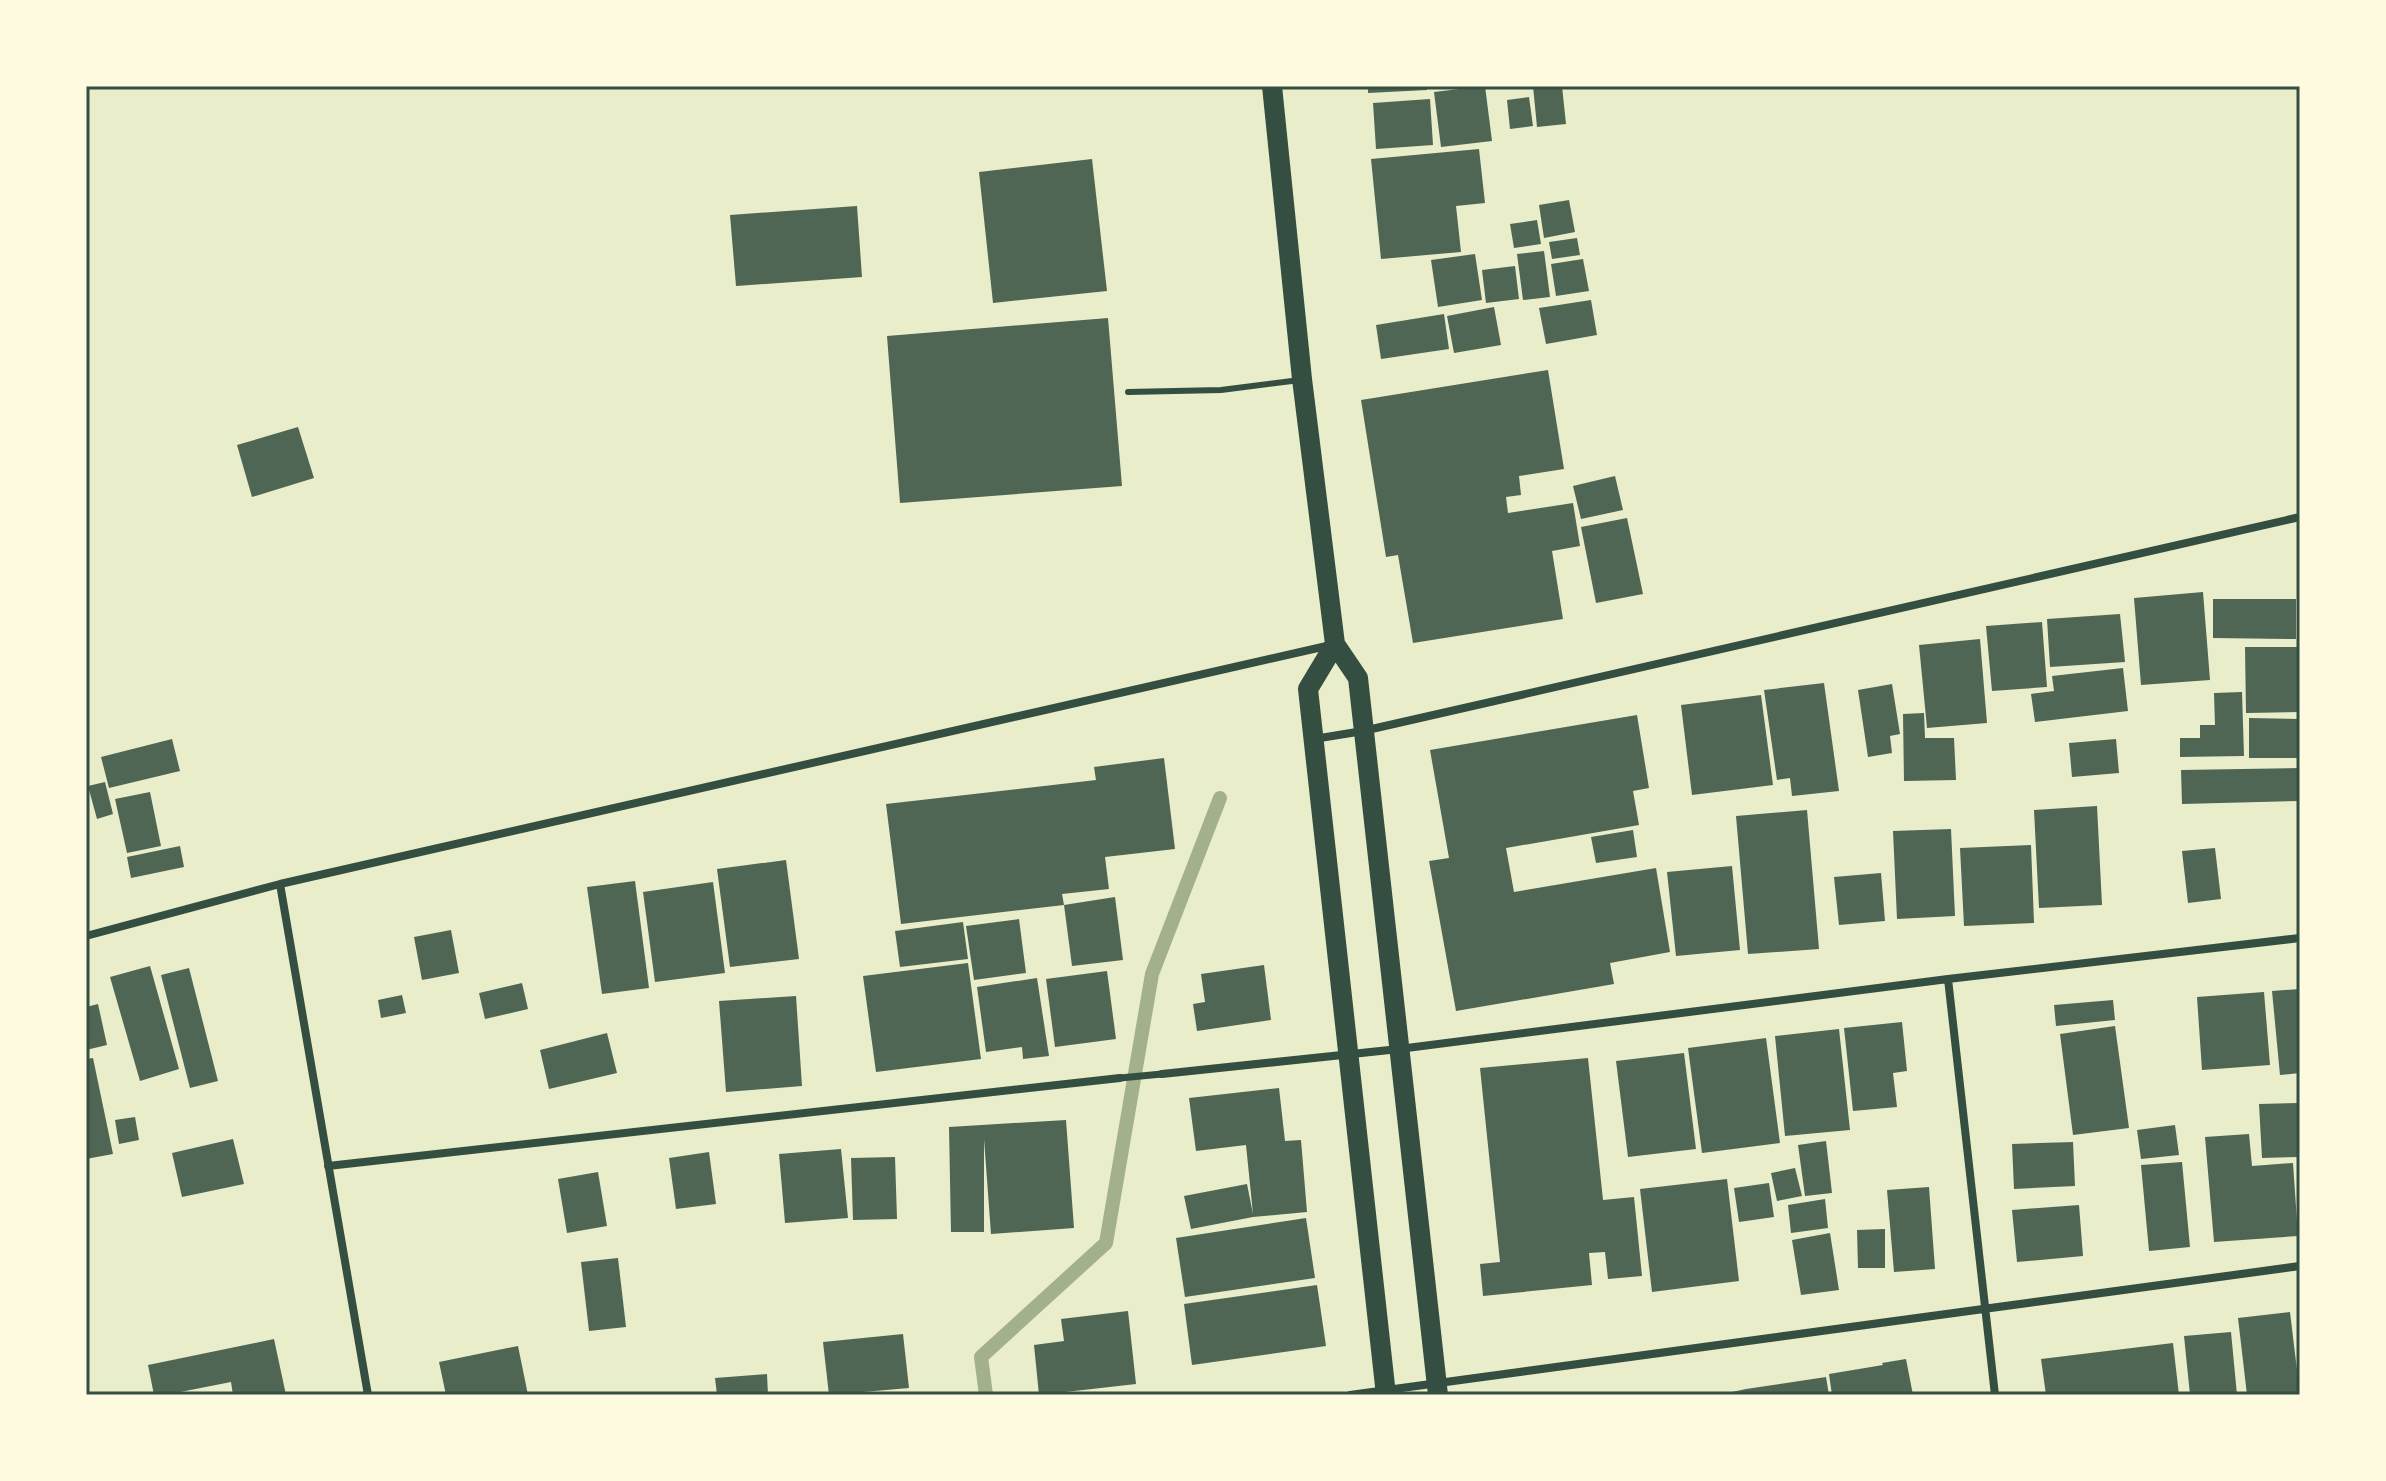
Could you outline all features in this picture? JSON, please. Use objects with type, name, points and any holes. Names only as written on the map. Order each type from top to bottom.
[{"type":"main road","points":[[1272,86],[1302,379],[1335,644],[1358,678],[1437,1389]]},
{"type":"main road","points":[[1335,644],[1308,689],[1386,1392]]},
{"type":"street","points":[[1313,739],[1363,731],[2300,517]]},
{"type":"street","points":[[86,936],[280,884],[1335,644]]},
{"type":"street","points":[[280,884],[368,1395]]},
{"type":"street","points":[[328,1166],[1399,1049],[2300,938]]},
{"type":"street","points":[[1948,979],[1995,1395]]},
{"type":"street","points":[[1350,1395],[1437,1389],[2300,1266]]},
{"type":"lane","points":[[1128,392],[1221,390],[1302,379]]},
{"type":"building","points":[[1368,86],[1427,86],[1427,90],[1368,93]]},
{"type":"building","points":[[1485,86],[1492,141],[1441,147],[1434,92]]},
{"type":"building","points":[[1533,86],[1562,86],[1566,124],[1537,127]]},
{"type":"building","points":[[1529,97],[1533,126],[1510,129],[1507,100]]},
{"type":"building","points":[[1430,99],[1433,145],[1376,149],[1373,103]]},
{"type":"building","points":[[1479,149],[1485,203],[1456,206],[1461,252],[1381,259],[1371,159]]},
{"type":"building","points":[[1092,159],[1107,291],[993,303],[979,172]]},
{"type":"building","points":[[1569,200],[1575,232],[1544,238],[1539,205]]},
{"type":"building","points":[[857,206],[862,277],[736,286],[730,215]]},
{"type":"building","points":[[1537,220],[1541,244],[1514,248],[1510,224]]},
{"type":"building","points":[[1577,238],[1580,255],[1552,259],[1549,242]]},
{"type":"building","points":[[1544,251],[1550,297],[1523,300],[1517,254]]},
{"type":"building","points":[[1475,254],[1482,300],[1438,307],[1431,260]]},
{"type":"building","points":[[1583,259],[1589,291],[1556,296],[1551,264]]},
{"type":"building","points":[[1515,266],[1519,299],[1486,303],[1482,270]]},
{"type":"building","points":[[1591,300],[1597,335],[1546,344],[1539,308]]},
{"type":"building","points":[[1494,307],[1501,345],[1454,353],[1447,316]]},
{"type":"building","points":[[1444,314],[1449,349],[1381,359],[1376,325]]},
{"type":"building","points":[[1108,318],[1122,486],[900,503],[887,336]]},
{"type":"building","points":[[1548,370],[1564,469],[1519,476],[1521,495],[1506,497],[1508,513],[1573,503],[1580,546],[1552,551],[1563,619],[1413,643],[1398,555],[1386,557],[1361,400]]},
{"type":"building","points":[[298,427],[314,478],[252,497],[237,445]]},
{"type":"building","points":[[1615,476],[1623,510],[1581,519],[1573,486]]},
{"type":"building","points":[[1627,518],[1643,594],[1596,603],[1581,527]]},
{"type":"building","points":[[2203,592],[2210,680],[2141,685],[2134,598]]},
{"type":"building","points":[[2213,599],[2296,599],[2296,639],[2213,638]]},
{"type":"building","points":[[2120,614],[2125,662],[2050,667],[2047,619]]},
{"type":"building","points":[[2042,622],[2047,687],[1992,691],[1986,626]]},
{"type":"building","points":[[1980,639],[1987,723],[1927,728],[1919,645]]},
{"type":"building","points":[[2245,647],[2300,647],[2300,712],[2246,713]]},
{"type":"building","points":[[2123,668],[2128,711],[2035,722],[2031,694],[2054,691],[2052,676]]},
{"type":"building","points":[[1824,683],[1839,791],[1792,796],[1790,778],[1777,780],[1764,690]]},
{"type":"building","points":[[1892,684],[1900,734],[1890,736],[1892,753],[1868,757],[1858,690]]},
{"type":"building","points":[[2242,692],[2244,756],[2180,757],[2180,738],[2200,738],[2200,725],[2215,725],[2214,693]]},
{"type":"building","points":[[1761,695],[1773,785],[1692,795],[1681,705]]},
{"type":"building","points":[[1924,713],[1925,738],[1954,738],[1956,780],[1904,781],[1903,714]]},
{"type":"building","points":[[1637,715],[1649,788],[1633,791],[1639,825],[1506,848],[1514,892],[1656,868],[1670,952],[1610,963],[1614,984],[1456,1011],[1429,861],[1449,858],[1430,750]]},
{"type":"building","points":[[2249,718],[2300,719],[2300,758],[2249,758]]},
{"type":"building","points":[[172,739],[180,771],[109,788],[101,757]]},
{"type":"building","points":[[2116,739],[2119,773],[2072,777],[2069,743]]},
{"type":"building","points":[[1164,758],[1175,849],[1105,857],[1109,889],[1062,894],[1064,905],[901,924],[886,804],[1096,780],[1094,767]]},
{"type":"building","points":[[2300,768],[2300,801],[2182,804],[2181,770]]},
{"type":"building","points":[[105,782],[113,814],[97,819],[88,786]]},
{"type":"building","points":[[150,792],[161,846],[127,853],[115,799]]},
{"type":"building","points":[[2097,806],[2102,905],[2039,908],[2034,810]]},
{"type":"building","points":[[1807,810],[1819,949],[1748,954],[1736,816]]},
{"type":"building","points":[[1951,829],[1955,916],[1897,919],[1893,831]]},
{"type":"building","points":[[1633,830],[1637,857],[1596,863],[1591,837]]},
{"type":"building","points":[[2031,845],[2034,923],[1964,926],[1960,848]]},
{"type":"building","points":[[180,846],[184,867],[131,878],[127,857]]},
{"type":"building","points":[[2215,848],[2221,899],[2188,903],[2182,851]]},
{"type":"building","points":[[786,860],[799,959],[730,967],[717,869]]},
{"type":"building","points":[[1732,866],[1740,950],[1676,956],[1667,872]]},
{"type":"building","points":[[1881,873],[1885,921],[1839,925],[1834,877]]},
{"type":"building","points":[[635,881],[649,988],[602,994],[587,887]]},
{"type":"building","points":[[713,882],[725,973],[655,982],[643,892]]},
{"type":"building","points":[[1115,897],[1123,960],[1072,966],[1064,905]]},
{"type":"building","points":[[1019,919],[1026,973],[974,980],[966,926]]},
{"type":"building","points":[[963,922],[968,959],[900,967],[895,931]]},
{"type":"building","points":[[451,930],[459,973],[422,980],[414,937]]},
{"type":"building","points":[[968,963],[981,1059],[876,1072],[863,976]]},
{"type":"building","points":[[1264,965],[1271,1020],[1197,1031],[1193,1004],[1205,1002],[1201,974]]},
{"type":"building","points":[[150,966],[179,1069],[140,1081],[110,977]]},
{"type":"building","points":[[189,968],[218,1081],[190,1088],[161,975]]},
{"type":"building","points":[[1107,971],[1116,1039],[1055,1047],[1046,979]]},
{"type":"building","points":[[1037,978],[1049,1056],[1023,1059],[1022,1047],[986,1052],[977,987]]},
{"type":"building","points":[[522,983],[528,1009],[485,1019],[479,993]]},
{"type":"building","points":[[2300,989],[2300,1073],[2280,1075],[2272,991]]},
{"type":"building","points":[[2264,992],[2270,1065],[2202,1070],[2197,997]]},
{"type":"building","points":[[402,995],[406,1013],[381,1018],[378,1000]]},
{"type":"building","points":[[796,996],[802,1086],[726,1092],[719,1001]]},
{"type":"building","points":[[2113,1000],[2115,1020],[2056,1026],[2054,1005]]},
{"type":"building","points":[[98,1004],[107,1045],[86,1050],[86,1007]]},
{"type":"building","points":[[1902,1022],[1907,1071],[1893,1073],[1897,1107],[1853,1111],[1844,1028]]},
{"type":"building","points":[[2115,1026],[2129,1128],[2073,1135],[2060,1034]]},
{"type":"building","points":[[1839,1029],[1850,1130],[1785,1136],[1775,1036]]},
{"type":"building","points":[[607,1033],[617,1073],[549,1089],[540,1050]]},
{"type":"building","points":[[1766,1038],[1780,1143],[1702,1153],[1688,1048]]},
{"type":"building","points":[[1684,1053],[1696,1149],[1628,1157],[1616,1061]]},
{"type":"building","points":[[93,1058],[113,1154],[86,1159],[86,1059]]},
{"type":"building","points":[[1588,1058],[1603,1200],[1634,1197],[1642,1276],[1608,1279],[1605,1252],[1589,1253],[1592,1285],[1483,1296],[1480,1264],[1500,1262],[1480,1068]]},
{"type":"building","points":[[1279,1088],[1285,1141],[1301,1140],[1307,1212],[1253,1217],[1191,1229],[1184,1196],[1247,1184],[1253,1214],[1246,1145],[1196,1151],[1189,1098]]},
{"type":"building","points":[[2300,1103],[2300,1157],[2262,1158],[2259,1104]]},
{"type":"building","points":[[135,1117],[139,1140],[119,1144],[115,1120]]},
{"type":"building","points":[[1066,1120],[1074,1228],[991,1234],[984,1139],[984,1232],[951,1232],[949,1127]]},
{"type":"building","points":[[2175,1125],[2179,1155],[2141,1159],[2137,1130]]},
{"type":"building","points":[[2249,1134],[2252,1166],[2293,1163],[2298,1236],[2214,1242],[2205,1137]]},
{"type":"building","points":[[233,1139],[244,1184],[182,1197],[172,1153]]},
{"type":"building","points":[[1826,1141],[1832,1193],[1805,1196],[1798,1145]]},
{"type":"building","points":[[2073,1142],[2075,1186],[2014,1189],[2012,1144]]},
{"type":"building","points":[[841,1149],[848,1218],[785,1223],[779,1154]]},
{"type":"building","points":[[709,1152],[716,1204],[676,1209],[669,1158]]},
{"type":"building","points":[[895,1157],[897,1219],[853,1220],[851,1158]]},
{"type":"building","points":[[2182,1162],[2190,1247],[2149,1251],[2141,1165]]},
{"type":"building","points":[[1795,1168],[1802,1196],[1777,1201],[1771,1173]]},
{"type":"building","points":[[598,1172],[607,1226],[567,1233],[558,1179]]},
{"type":"building","points":[[1727,1179],[1739,1281],[1652,1292],[1640,1189]]},
{"type":"building","points":[[1769,1183],[1774,1217],[1739,1222],[1734,1188]]},
{"type":"building","points":[[1929,1187],[1935,1269],[1894,1272],[1887,1190]]},
{"type":"building","points":[[1825,1199],[1828,1228],[1791,1233],[1788,1205]]},
{"type":"building","points":[[2079,1205],[2083,1256],[2017,1262],[2012,1210]]},
{"type":"building","points":[[1306,1218],[1315,1278],[1185,1297],[1176,1238]]},
{"type":"building","points":[[1885,1229],[1885,1268],[1858,1268],[1857,1230]]},
{"type":"building","points":[[1830,1233],[1839,1290],[1801,1295],[1792,1240]]},
{"type":"building","points":[[618,1258],[626,1327],[589,1331],[581,1262]]},
{"type":"building","points":[[1317,1285],[1326,1346],[1192,1365],[1184,1304]]},
{"type":"building","points":[[1128,1311],[1136,1384],[1039,1395],[1034,1345],[1064,1341],[1061,1319]]},
{"type":"building","points":[[2290,1312],[2300,1395],[2247,1395],[2238,1318]]},
{"type":"building","points":[[2231,1332],[2237,1395],[2190,1395],[2184,1336]]},
{"type":"building","points":[[903,1334],[909,1388],[829,1395],[823,1342]]},
{"type":"building","points":[[274,1339],[286,1395],[233,1395],[231,1382],[154,1395],[148,1365]]},
{"type":"building","points":[[2173,1343],[2179,1395],[2046,1395],[2041,1359]]},
{"type":"building","points":[[518,1346],[528,1395],[446,1395],[439,1362]]},
{"type":"building","points":[[1906,1359],[1913,1395],[1832,1395],[1829,1374]]},
{"type":"building","points":[[767,1374],[768,1395],[717,1395],[715,1378]]},
{"type":"building","points":[[1826,1377],[1829,1395],[1718,1395],[1746,1389]]},
{"type":"waterway","points":[[986,1395],[981,1357],[1106,1243],[1152,974],[1220,798]]}]
